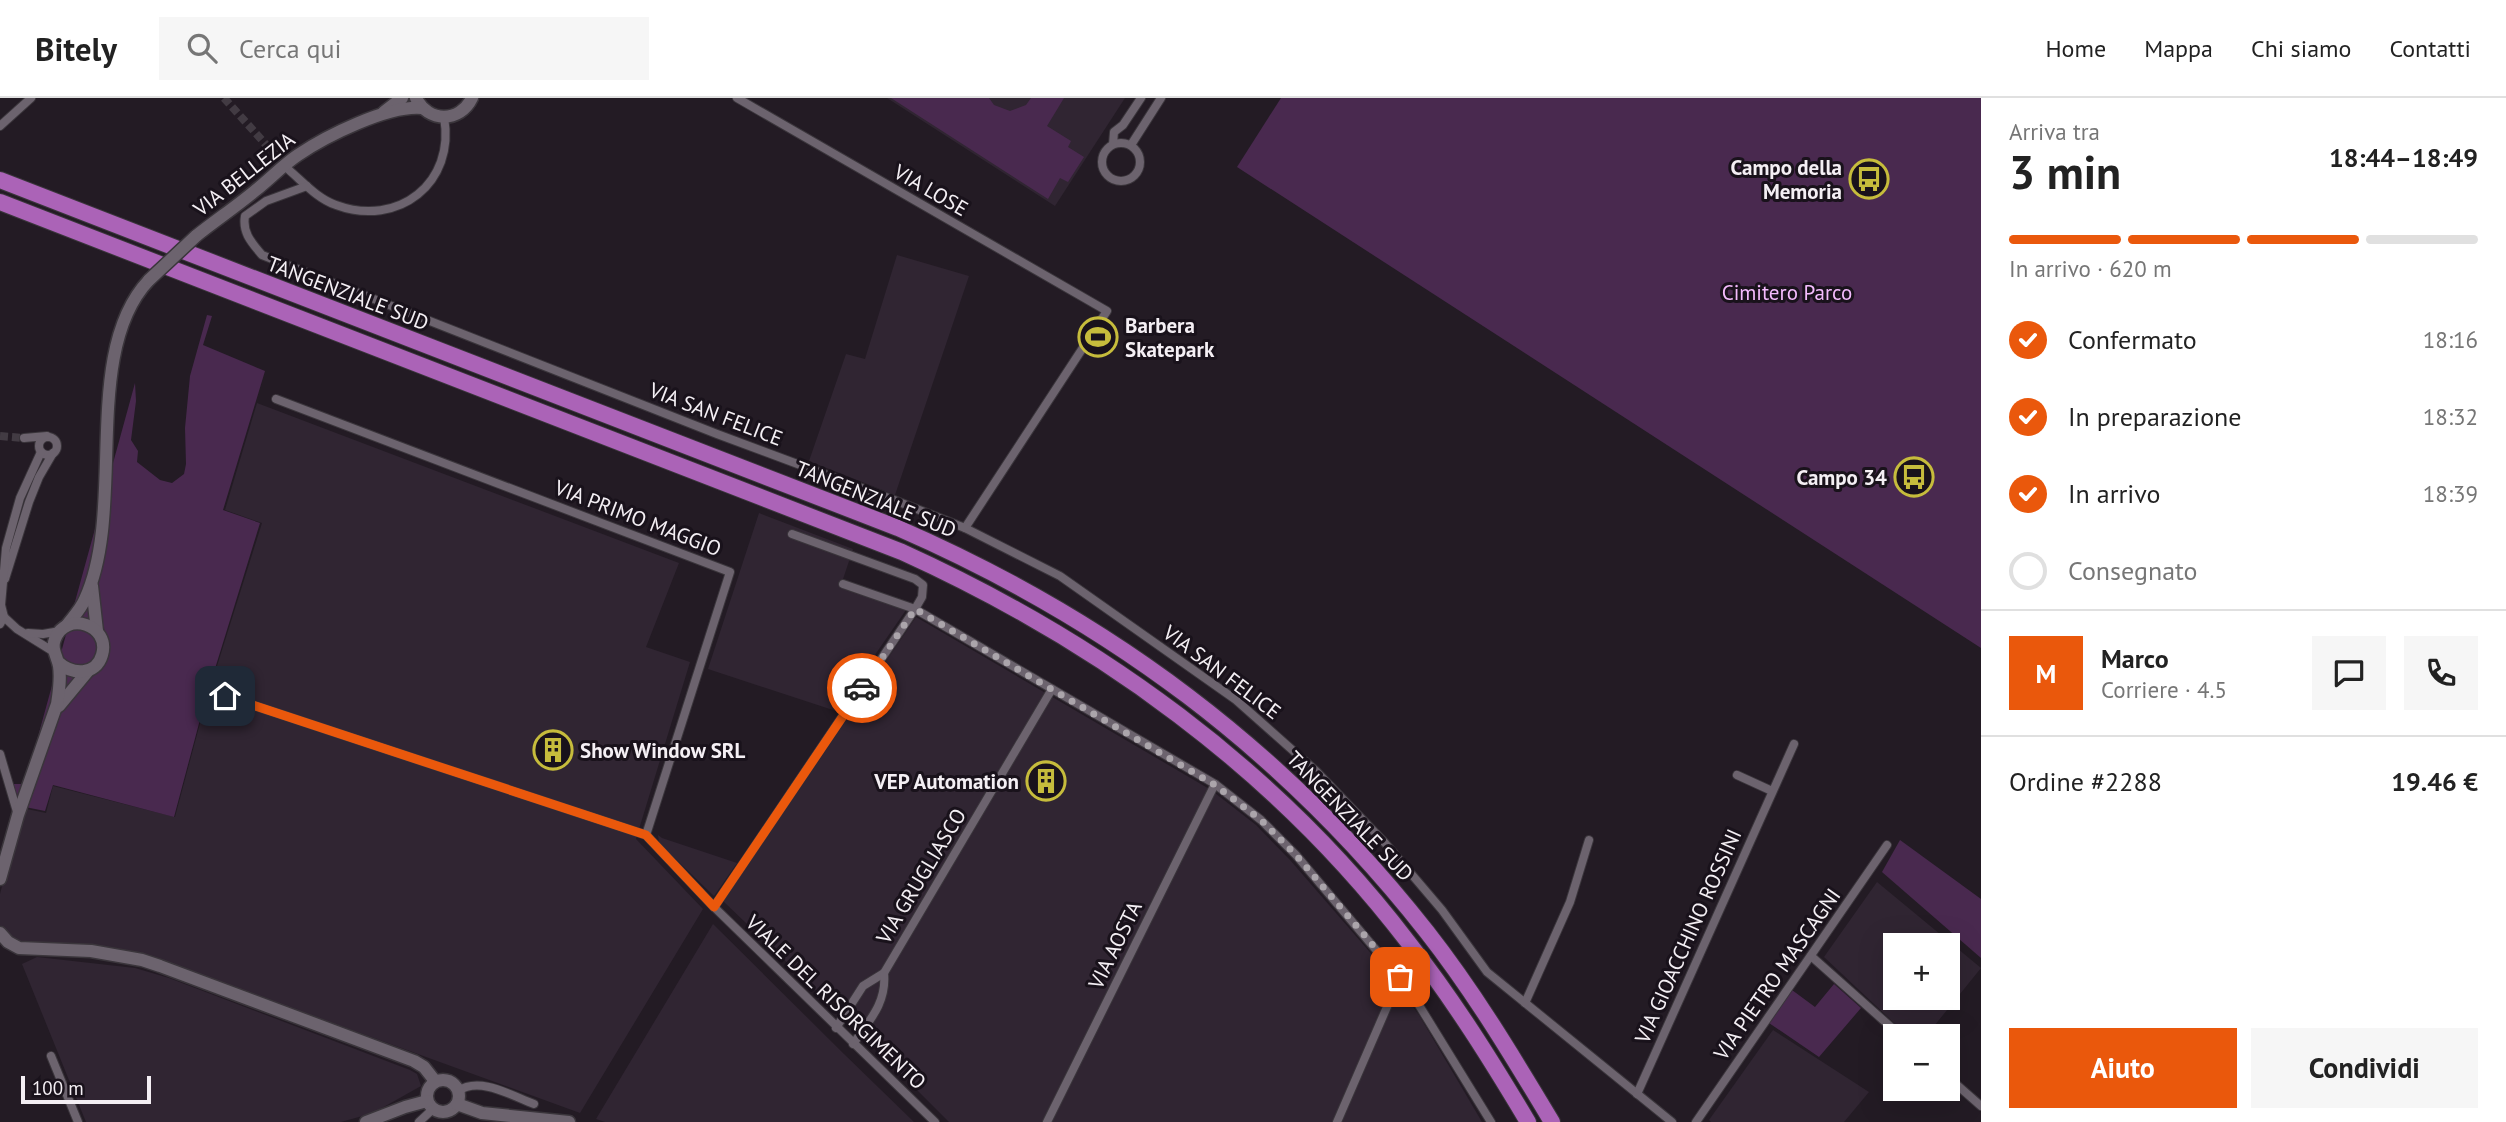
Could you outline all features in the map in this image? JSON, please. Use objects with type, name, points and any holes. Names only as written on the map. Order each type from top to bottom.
[{"type":"highway","name":"TANGENZIALE SUD","points":[[0,180],[898,528],[989,570],[1061,609],[1205,708],[1275,767],[1343,833],[1399,897],[1449,961],[1496,1029],[1552,1122]]},
{"type":"highway","name":"TANGENZIALE SUD","points":[[0,202],[902,551],[965,581],[1056,631],[1124,674],[1206,736],[1258,780],[1323,844],[1381,909],[1432,974],[1480,1041],[1528,1122]]},
{"type":"street","points":[[0,127],[31,98]]},
{"type":"street","name":"VIA BELLEZIA","points":[[375,118],[402,98]]},
{"type":"street","points":[[289,170],[334,205],[355,210],[389,209],[411,200],[430,184],[444,158],[446,138],[443,117],[462,111],[472,98]]},
{"type":"street","name":"VIA LOSE","points":[[737,98],[1107,311],[965,528]]},
{"type":"street","points":[[1113,144],[1114,132],[1123,125],[1140,98]]},
{"type":"street","points":[[1131,145],[1161,98]]},
{"type":"street","name":"VIA BELLEZIA","points":[[92,581],[101,531],[111,381],[117,340],[127,310],[138,291],[196,236],[295,157],[324,139],[419,103],[432,115],[443,117]]},
{"type":"street","points":[[1113,144],[1131,145],[1140,158],[1139,169],[1128,180],[1117,181],[1107,175],[1102,164],[1104,153],[1113,144]]},
{"type":"street","name":"VIA SAN FELICE","points":[[307,186],[266,201],[245,216],[246,232],[262,256],[717,435],[965,528],[1060,576],[1236,701],[1351,806],[1441,910],[1487,972],[1672,1122]]},
{"type":"street","name":"VIA PRIMO MAGGIO","points":[[276,399],[730,572],[646,835]]},
{"type":"street","points":[[47,436],[39,441],[40,451],[20,498],[6,548],[2,620],[24,632],[72,672],[88,671]]},
{"type":"street","points":[[4,582],[29,502],[39,477],[56,449],[56,443],[47,436],[24,438],[47,455],[53,453]]},
{"type":"street","points":[[225,696],[646,835],[714,907],[923,594],[920,582],[792,534]]},
{"type":"street","points":[[0,879],[18,815],[52,719],[60,685],[55,638],[84,602],[92,581]]},
{"type":"street","points":[[52,719],[61,702],[94,667],[103,653],[97,631],[92,581]]},
{"type":"street","points":[[843,584],[915,609],[1215,785],[1261,820],[1296,855],[1400,977],[1425,1012],[1491,1122]]},
{"type":"street","points":[[24,632],[43,634],[83,623],[97,631]]},
{"type":"street","name":"VIA GRUGLIASCO","points":[[836,1028],[863,986],[884,973],[1052,689]]},
{"type":"street","name":"VIA GIOACCHINO ROSSINI","points":[[1637,1094],[1794,744]]},
{"type":"street","points":[[0,754],[18,815]]},
{"type":"street","points":[[1737,775],[1772,791]]},
{"type":"street","name":"VIA AOSTA","points":[[1047,1122],[1215,785]]},
{"type":"street","points":[[1525,1003],[1570,902],[1589,840]]},
{"type":"street","name":"VIA PIETRO MASCAGNI","points":[[1696,1122],[1887,845]]},
{"type":"street","name":"VIALE DEL RISORGIMENTO","points":[[714,907],[935,1122]]},
{"type":"street","points":[[0,933],[8,942],[19,948],[91,951],[160,966],[414,1061],[424,1067],[435,1081]]},
{"type":"street","points":[[1811,956],[1888,1024]]},
{"type":"street","name":"VIA GRUGLIASCO","points":[[853,1044],[883,999],[884,973]]},
{"type":"street","points":[[1337,1122],[1400,977]]},
{"type":"street","points":[[51,1056],[78,1122]]},
{"type":"street","points":[[435,1081],[450,1081],[457,1097],[482,1113],[569,1122]]},
{"type":"street","points":[[419,1122],[430,1105],[428,1090],[435,1081]]},
{"type":"street","points":[[366,1122],[405,1107],[430,1105],[445,1112],[468,1085],[481,1085],[534,1104]]},
{"type":"street","points":[[1960,1088],[1981,1106]]},
{"type":"shaded area","points":[[887,98],[1125,98],[1055,206]]},
{"type":"shaded area","points":[[897,255],[969,276],[895,495],[809,461],[846,354],[865,359]]},
{"type":"shaded area","points":[[257,403],[679,563],[646,647],[690,662],[636,839],[703,909],[580,1113],[173,965],[22,944],[5,933],[0,925],[0,894],[22,808],[46,813],[53,786],[175,817],[206,701],[262,523],[225,510]]},
{"type":"shaded area","points":[[759,513],[853,549],[840,588],[906,610],[836,711],[708,669]]},
{"type":"shaded area","points":[[916,617],[1211,790],[1256,825],[1290,860],[1394,980],[1419,1015],[1482,1122],[949,1122],[723,901]]},
{"type":"shaded area","points":[[658,835],[737,863],[714,896],[659,843]]},
{"type":"shaded area","points":[[1877,882],[1939,933],[1883,933],[1883,1010],[1947,1010],[1936,1024],[1895,1024],[1824,957]]},
{"type":"shaded area","points":[[713,924],[914,1122],[605,1122],[596,1119]]},
{"type":"shaded area","points":[[1960,951],[1981,968],[1960,994]]},
{"type":"shaded area","points":[[37,957],[135,968],[169,978],[410,1070],[417,1074],[421,1086],[373,1113],[341,1122],[86,1122],[22,964]]},
{"type":"shaded area","points":[[1773,1030],[1869,1092],[1844,1122],[1709,1120]]},
{"type":"green space","points":[[891,98],[989,98],[994,105],[1010,111],[1026,105],[1031,98],[1064,98],[1047,126],[1071,141],[1068,147],[1084,157],[1068,182],[1060,178],[1048,199]]},
{"type":"green space","name":"Cimitero Parco","points":[[1281,98],[1981,98],[1981,648],[1237,167]]},
{"type":"green space","points":[[207,315],[212,316],[203,345],[265,371],[223,510],[260,523],[205,701],[174,817],[53,785],[45,811],[20,806],[13,784],[25,784],[135,383],[136,401],[131,440],[138,451],[137,462],[160,480],[172,483],[184,474],[190,376]]},
{"type":"green space","points":[[1900,840],[1981,899],[1981,958],[1960,940],[1960,933],[1952,933],[1882,872]]},
{"type":"green space","points":[[1834,984],[1861,1008],[1819,1057],[1769,1023],[1792,990],[1815,1007]]},
{"type":"tunnel","points":[[224,98],[288,169]]},
{"type":"tunnel","points":[[0,436],[24,438]]},
{"type":"way so far","points":[[862,688],[915,609],[1215,785],[1237,801],[1261,820],[1296,855],[1400,977]]},
{"type":"place","name":"Campo della Memoria","points":[[1869,179]]},
{"type":"place","name":"Barbera Skatepark","points":[[1098,337]]},
{"type":"place","name":"Campo 34","points":[[1914,477]]},
{"type":"place","name":"Show Window SRL","points":[[553,750]]},
{"type":"place","name":"VEP Automation","points":[[1046,781]]},
{"type":"route","points":[[225,696],[646,835],[714,907],[862,688]]}]
